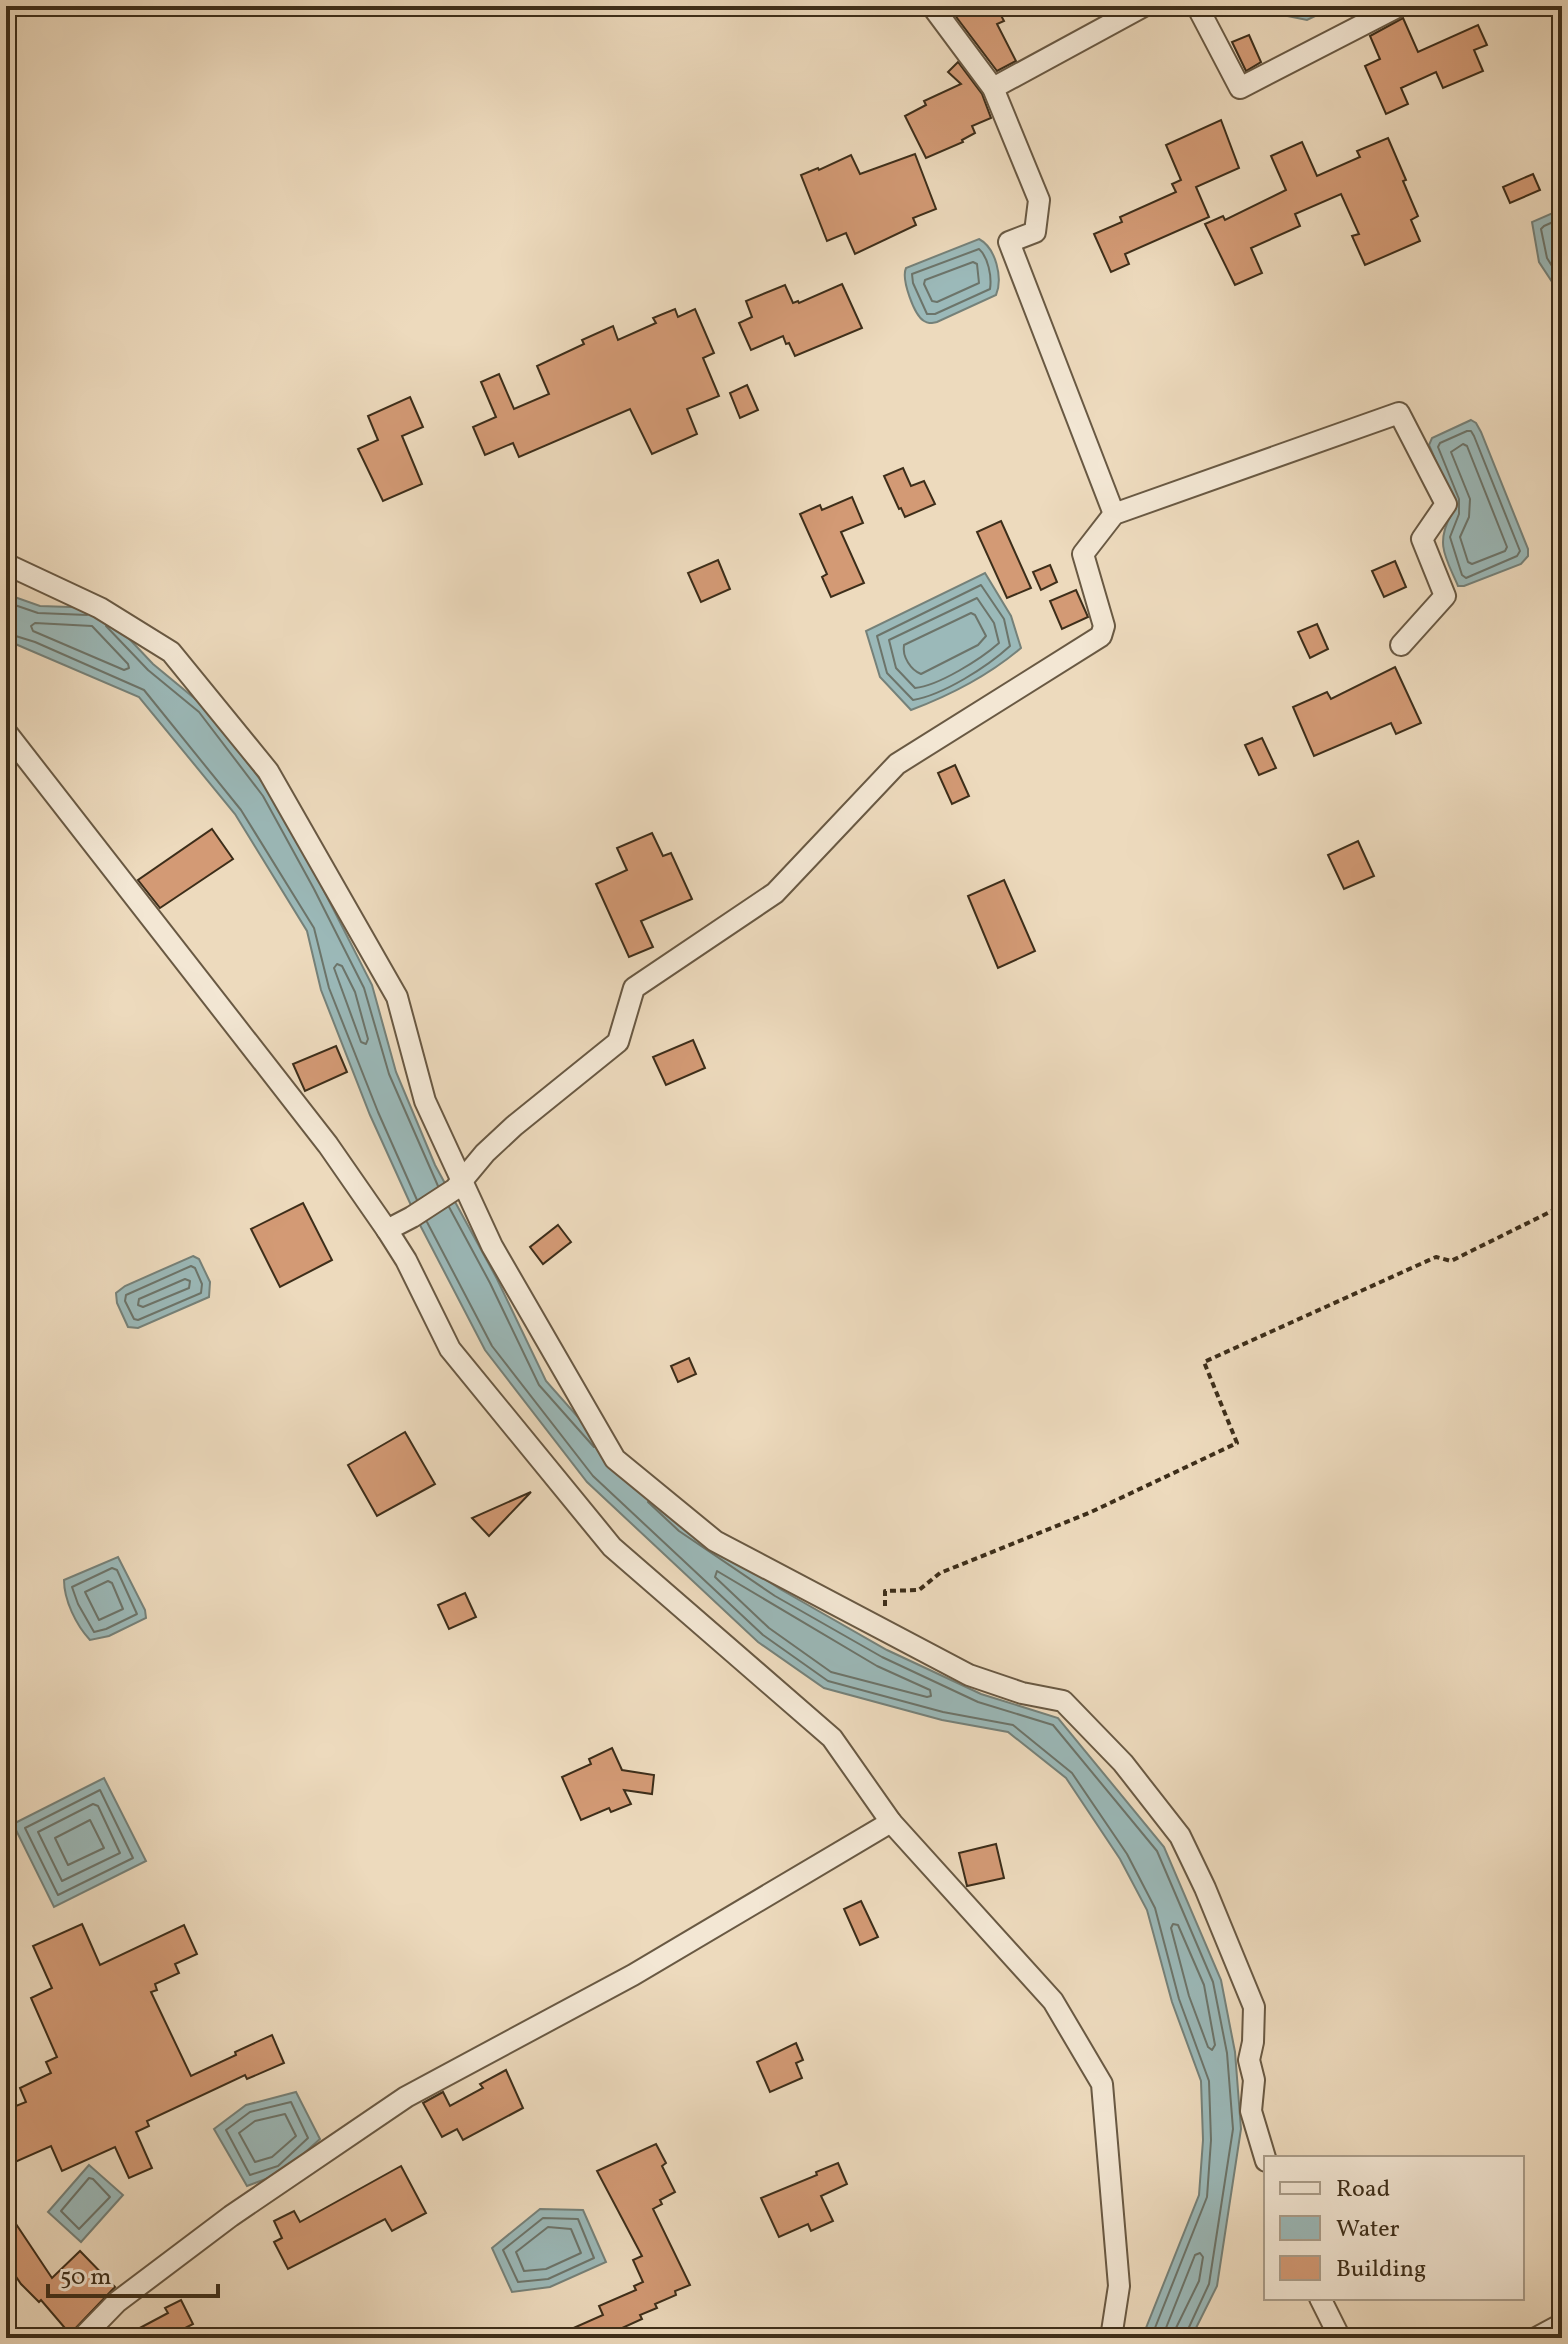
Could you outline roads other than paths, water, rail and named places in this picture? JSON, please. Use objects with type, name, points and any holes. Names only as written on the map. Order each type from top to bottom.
[{"type":"street","points":[[932,6],[993,88],[1039,200],[1035,232],[1009,242],[1114,514]]},
{"type":"street","points":[[993,88],[1144,6]]},
{"type":"street","points":[[1197,6],[1240,88],[1399,6]]},
{"type":"street","points":[[387,1230],[412,1217],[458,1185],[485,1153],[514,1126],[618,1042],[634,988],[775,893],[897,764],[1101,636],[1104,626],[1083,554],[1114,514],[1399,413],[1446,504],[1422,539],[1445,596],[1401,645]]},
{"type":"street","points":[[6,564],[100,608],[171,652],[268,771],[397,997],[425,1101],[458,1185],[615,1459],[715,1541],[885,1633],[969,1675],[1022,1693],[1063,1701],[1123,1763],[1180,1836],[1254,2007],[1249,2060],[1254,2080],[1251,2111],[1264,2156]]},
{"type":"street","points":[[6,732],[328,1145],[406,1260],[450,1349],[612,1547],[832,1738],[891,1822],[1053,2001],[1102,2084],[1119,2286],[1111,2338]]},
{"type":"street","points":[[82,2338],[117,2302],[231,2216],[406,2097],[633,1975],[891,1822]]},
{"type":"street","points":[[1321,2300],[1340,2338]]},
{"type":"street","points":[[1536,2338],[1562,2324]]},
{"type":"water","points":[[1268,6],[1336,6],[1307,20],[1273,13]]},
{"type":"water","points":[[1562,209],[1562,297],[1539,262],[1532,222]]},
{"type":"water","points":[[979,239],[994,256],[999,280],[996,295],[937,322],[924,321],[909,296],[906,268]]},
{"type":"water","points":[[1471,420],[1481,432],[1528,549],[1528,556],[1521,564],[1458,586],[1446,559],[1443,543],[1451,515],[1429,445],[1432,438]]},
{"type":"water","points":[[985,573],[1011,616],[1021,648],[969,684],[911,710],[880,677],[866,631]]},
{"type":"water","points":[[6,594],[40,606],[100,608],[153,664],[205,707],[269,791],[372,985],[396,1072],[435,1165],[497,1279],[546,1381],[615,1459],[684,1525],[780,1589],[887,1650],[981,1694],[1058,1718],[1164,1847],[1221,1980],[1235,2052],[1241,2129],[1217,2286],[1191,2338],[1142,2338],[1199,2195],[1203,2140],[1201,2081],[1172,2002],[1147,1910],[1120,1859],[1066,1778],[1008,1732],[942,1720],[824,1688],[758,1642],[587,1482],[485,1350],[420,1225],[370,1115],[321,990],[307,931],[235,814],[139,697],[6,640]]},
{"type":"water","points":[[193,1256],[199,1259],[210,1282],[209,1297],[138,1328],[128,1327],[116,1293],[125,1286]]},
{"type":"water","points":[[118,1557],[145,1610],[146,1618],[109,1636],[90,1640],[72,1612],[64,1580]]},
{"type":"water","points":[[104,1778],[146,1861],[54,1907],[13,1824]]},
{"type":"water","points":[[296,2092],[320,2139],[282,2173],[247,2186],[214,2129],[246,2105]]},
{"type":"water","points":[[89,2165],[123,2195],[81,2242],[48,2212]]},
{"type":"water","points":[[540,2209],[583,2210],[606,2262],[550,2287],[512,2292],[492,2248]]}]
